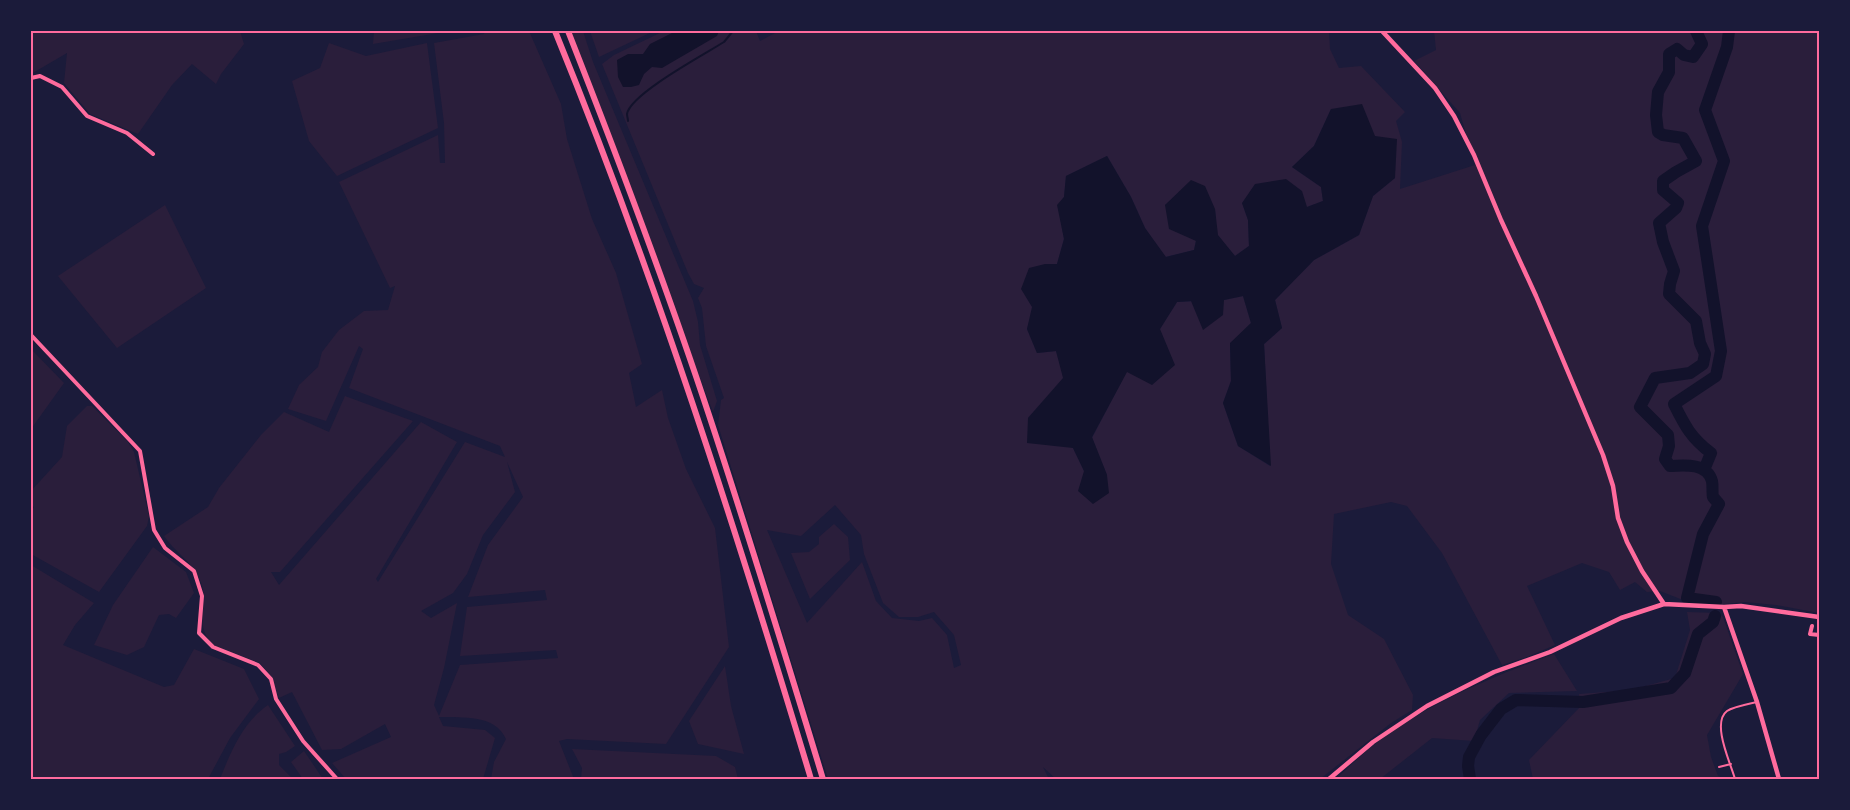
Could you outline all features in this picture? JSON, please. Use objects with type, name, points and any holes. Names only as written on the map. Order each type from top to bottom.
[{"type":"highway","points":[[555,31],[641,254],[693,403],[744,558],[810,779]]},
{"type":"highway","points":[[568,31],[640,217],[709,414],[823,779]]},
{"type":"street","points":[[1382,31],[1435,88],[1454,116],[1474,155],[1603,455],[1613,486],[1618,518],[1627,542],[1642,571],[1664,604]]},
{"type":"street","points":[[31,78],[40,76],[62,87],[86,116],[127,133],[153,154]]},
{"type":"street","points":[[31,335],[140,450],[154,530],[165,548],[194,571],[197,580],[202,596],[199,633],[213,647],[258,665],[271,680],[276,699],[303,741],[337,779]]},
{"type":"street","points":[[1329,779],[1373,742],[1427,706],[1494,672],[1550,652],[1621,618],[1664,604],[1761,607],[1819,617]]},
{"type":"street","points":[[1724,607],[1757,702],[1779,779]]},
{"type":"street","points":[[1812,626],[1810,634],[1819,636]]},
{"type":"lane","points":[[1736,779],[1720,732],[1720,720],[1726,712],[1757,702]]},
{"type":"lane","points":[[1719,767],[1731,764]]},
{"type":"shaded area","points":[[31,31],[240,31],[244,44],[221,74],[216,84],[192,64],[172,85],[138,134],[90,114],[64,83],[67,53],[31,74]]},
{"type":"shaded area","points":[[374,31],[450,31],[373,44]]},
{"type":"shaded area","points":[[485,31],[529,31],[561,104],[567,139],[592,219],[616,273],[642,364],[629,373],[636,407],[662,390],[668,418],[686,469],[715,528],[729,647],[666,744],[567,739],[559,741],[574,779],[491,779],[494,762],[506,739],[501,731],[486,721],[439,717],[443,726],[485,730],[495,738],[483,779],[346,779],[332,763],[391,737],[385,724],[341,749],[322,750],[292,692],[279,698],[270,675],[260,663],[213,645],[203,628],[204,596],[199,578],[192,567],[164,536],[208,507],[219,488],[261,435],[284,412],[329,432],[345,396],[413,421],[280,572],[271,572],[279,585],[421,422],[457,442],[376,579],[378,582],[465,442],[505,457],[500,446],[349,388],[363,349],[359,346],[326,421],[288,409],[299,385],[318,367],[322,352],[339,330],[364,311],[388,310],[395,286],[390,288],[339,182],[438,135],[440,163],[445,163],[444,123],[434,43],[484,34]],"holes":[[[507,462],[523,497],[488,545],[468,597],[545,590],[547,600],[467,607],[460,656],[556,650],[558,658],[460,665],[439,716],[434,705],[444,668],[457,603],[431,618],[421,611],[453,593],[467,574],[483,535],[515,492]]]},
{"type":"shaded area","points":[[566,31],[583,31],[593,62],[693,301],[698,322],[700,345],[717,401],[713,412]]},
{"type":"shaded area","points":[[590,31],[654,31],[599,57]]},
{"type":"shaded area","points":[[664,31],[756,31],[760,41],[779,31],[1329,31],[1330,49],[1339,68],[1361,66],[1405,112],[1396,121],[1402,142],[1400,189],[1475,165],[1460,113],[1414,61],[1436,50],[1434,31],[1819,31],[1819,613],[1776,605],[1745,602],[1714,605],[1683,600],[1660,591],[1647,592],[1635,582],[1620,590],[1609,572],[1582,563],[1527,586],[1555,645],[1502,665],[1442,553],[1407,506],[1391,502],[1334,514],[1331,564],[1348,615],[1384,639],[1413,695],[1412,710],[1391,723],[1320,779],[1056,779],[1043,767],[1049,779],[828,779],[718,425],[721,400],[724,398],[706,346],[702,308],[698,298],[704,288],[694,284],[688,273],[602,64],[614,55]],"holes":[[[1331,109],[1375,136],[1395,178],[1373,196],[1359,235],[1314,260],[1275,300],[1282,328],[1264,344],[1270,466],[1238,446],[1223,403],[1231,381],[1230,344],[1251,323],[1243,296],[1224,300],[1177,302],[1160,329],[1127,371],[1092,438],[1107,475],[1084,471],[1073,448],[1028,418],[1064,378],[1056,351],[1037,353],[1027,329],[1045,264],[1057,264],[1064,239],[1058,205],[1064,197],[1066,176],[1107,156],[1131,197],[1145,228],[1165,257],[1194,250],[1196,240],[1165,205],[1176,196],[1215,209],[1217,235],[1235,256],[1249,246],[1248,220],[1242,203],[1307,207],[1323,201],[1321,187],[1292,167],[1314,146]],[[835,505],[861,535],[864,554],[883,603],[899,617],[918,617],[934,612],[954,635],[961,665],[954,668],[947,635],[932,618],[919,621],[892,618],[876,601],[862,562],[807,623],[767,530],[801,536]]]},
{"type":"shaded area","points":[[676,31],[719,31],[717,36],[662,68],[652,67],[644,74],[639,85],[623,87],[618,77],[617,60],[628,54],[643,54],[650,44]]},
{"type":"shaded area","points":[[329,43],[366,56],[427,43],[438,128],[337,176],[309,141],[292,81],[320,68]]},
{"type":"shaded area","points":[[1362,104],[1375,136],[1397,139],[1395,178],[1373,196],[1359,235],[1314,260],[1275,300],[1282,328],[1264,344],[1271,466],[1238,446],[1223,403],[1231,381],[1230,343],[1251,323],[1243,296],[1224,300],[1223,315],[1203,330],[1191,301],[1177,302],[1160,329],[1175,365],[1152,385],[1127,372],[1092,437],[1107,475],[1109,493],[1093,504],[1078,491],[1084,471],[1073,448],[1027,443],[1028,418],[1063,378],[1056,351],[1037,353],[1027,329],[1032,307],[1021,289],[1029,268],[1045,264],[1057,264],[1064,239],[1057,205],[1064,197],[1066,176],[1107,156],[1131,197],[1145,228],[1166,257],[1194,250],[1196,241],[1169,229],[1165,205],[1191,180],[1205,186],[1215,209],[1218,235],[1235,256],[1249,246],[1248,220],[1242,203],[1255,184],[1286,179],[1302,191],[1307,207],[1323,201],[1321,187],[1292,167],[1314,146],[1331,109]]},
{"type":"shaded area","points":[[165,205],[206,288],[117,348],[58,276]]},
{"type":"shaded area","points":[[31,349],[64,383],[31,429]]},
{"type":"shaded area","points":[[87,406],[92,406],[128,442],[134,452],[149,516],[147,526],[99,592],[31,554],[31,512],[34,507],[31,505],[31,491],[62,457],[67,426]]},
{"type":"shaded area","points":[[834,524],[848,537],[850,560],[810,599],[791,553],[809,552],[819,544],[819,537]]},
{"type":"shaded area","points":[[153,547],[186,572],[194,593],[176,618],[169,614],[159,615],[144,647],[127,655],[94,645],[113,605]]},
{"type":"shaded area","points":[[31,565],[94,603],[75,625],[63,645],[164,687],[174,685],[194,649],[244,669],[259,699],[230,738],[208,779],[31,779]]},
{"type":"shaded area","points":[[1687,612],[1718,613],[1723,617],[1743,674],[1707,735],[1711,757],[1718,776],[1726,779],[1533,779],[1529,760],[1580,707],[1579,694],[1631,690],[1675,678],[1690,630]]},
{"type":"shaded area","points":[[1554,654],[1577,691],[1509,693],[1480,720],[1474,741],[1432,738],[1380,779],[1336,779],[1376,743],[1417,715],[1484,682]]},
{"type":"shaded area","points":[[725,666],[731,706],[744,754],[698,744],[689,721]]},
{"type":"shaded area","points":[[268,705],[295,746],[279,754],[279,765],[293,779],[220,779],[239,738],[259,712]]},
{"type":"shaded area","points":[[572,749],[716,756],[735,767],[738,779],[581,779],[582,768]]},
{"type":"shaded area","points":[[304,751],[323,779],[303,779],[291,762]]},
{"type":"waterway","points":[[628,121],[627,114],[631,106],[641,96],[670,75],[724,42],[733,31]]},
{"type":"waterway","points":[[1696,31],[1702,44],[1693,57],[1684,55],[1677,49],[1669,54],[1669,72],[1658,92],[1656,115],[1658,132],[1663,135],[1683,138],[1696,161],[1663,181],[1663,190],[1678,203],[1676,208],[1659,223],[1663,242],[1674,271],[1669,294],[1696,321],[1700,343],[1705,354],[1703,364],[1690,373],[1655,378],[1640,407],[1668,435],[1669,446],[1665,459],[1670,466],[1695,466],[1705,471],[1712,481],[1713,497],[1719,504],[1703,534],[1687,598],[1716,602]]},
{"type":"waterway","points":[[1704,470],[1711,453],[1689,431],[1674,404],[1716,376],[1721,351],[1702,226],[1724,161],[1705,110],[1727,47],[1729,31]]},
{"type":"waterway","points":[[1470,779],[1469,757],[1481,735],[1501,709],[1516,700],[1583,702],[1671,688],[1685,673],[1698,634],[1713,622],[1715,616]]}]
